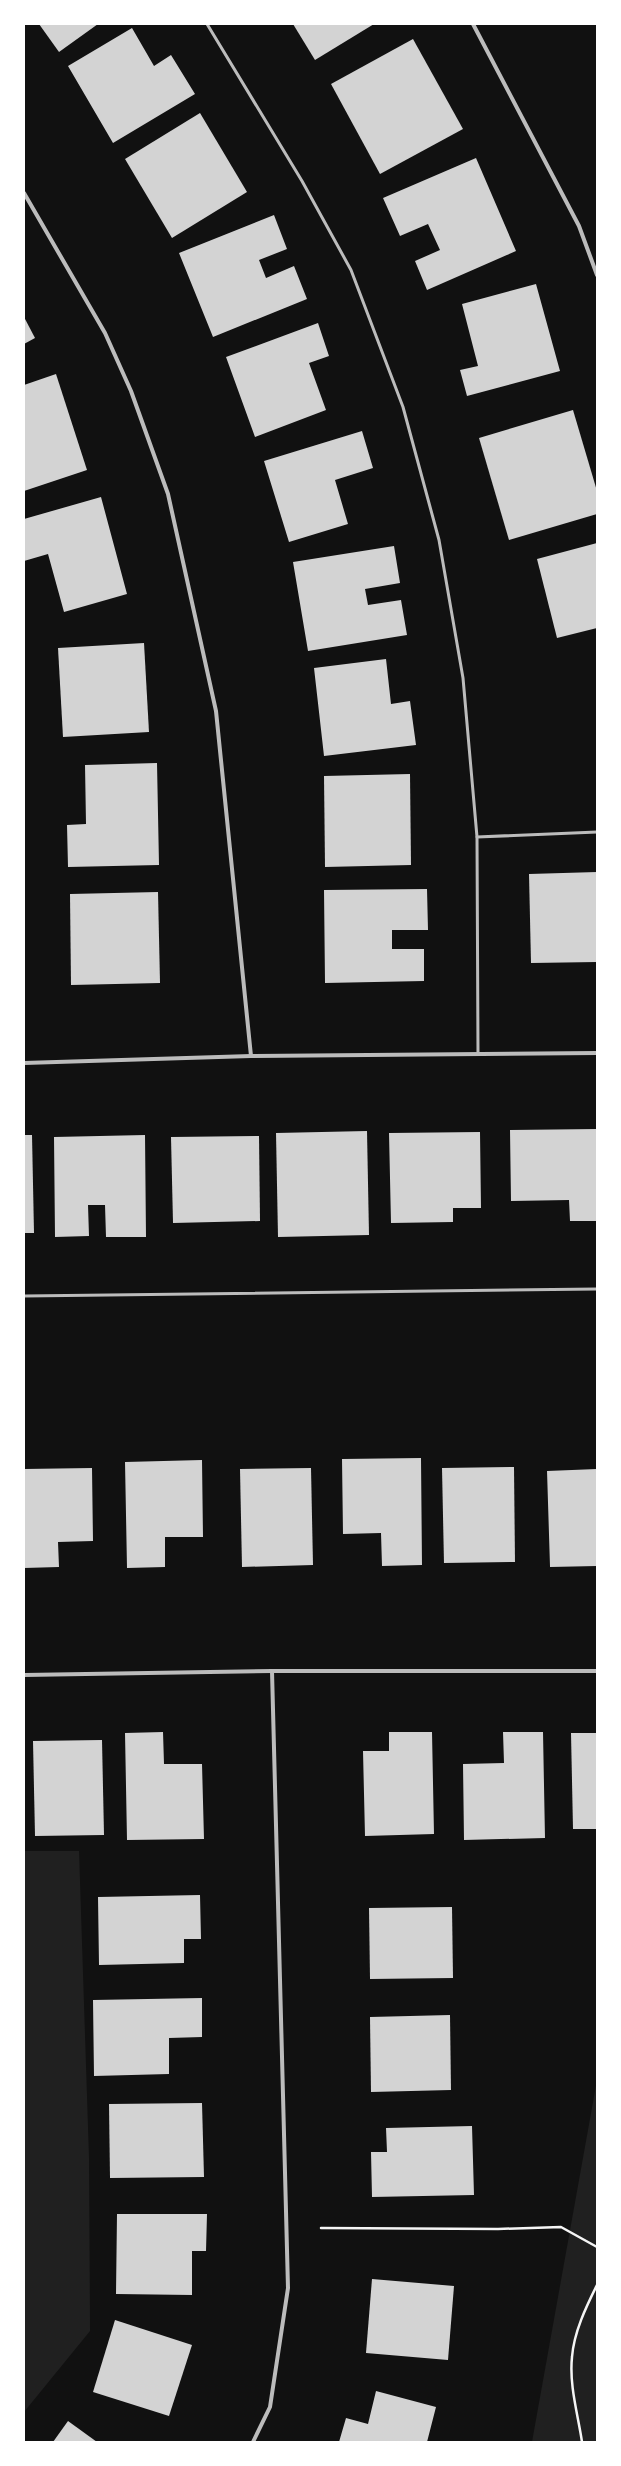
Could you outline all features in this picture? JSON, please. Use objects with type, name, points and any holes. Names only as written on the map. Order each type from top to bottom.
[{"type":"street","points":[[473,24],[579,226],[597,275]]},
{"type":"street","points":[[24,193],[106,333],[131,391],[168,494],[216,711],[251,1056]]},
{"type":"street","points":[[24,1063],[251,1056],[597,1053]]},
{"type":"street","points":[[24,1675],[272,1671],[597,1671]]},
{"type":"street","points":[[253,2442],[270,2407],[288,2288],[272,1671]]},
{"type":"lane","points":[[207,24],[302,181],[351,270],[403,407],[439,540],[463,678],[477,837],[478,1054]]},
{"type":"lane","points":[[477,837],[597,832]]},
{"type":"lane","points":[[24,1296],[597,1289]]},
{"type":"path","points":[[321,2228],[498,2229],[561,2227],[597,2247]]},
{"type":"path","points":[[582,2442],[572,2379],[572,2357],[585,2310],[597,2285]]},
{"type":"shaded area","points":[[24,1851],[79,1851],[89,2158],[90,2331],[24,2412]]},
{"type":"shaded area","points":[[597,2080],[597,2442],[532,2442]]},
{"type":"building","points":[[39,24],[98,24],[59,52]]},
{"type":"building","points":[[293,24],[374,24],[315,60]]},
{"type":"building","points":[[132,28],[154,66],[171,55],[195,94],[113,143],[68,66]]},
{"type":"building","points":[[413,39],[463,129],[380,174],[331,84]]},
{"type":"building","points":[[200,113],[247,192],[172,238],[125,159]]},
{"type":"building","points":[[476,158],[516,251],[427,290],[415,261],[440,250],[428,224],[400,236],[383,198]]},
{"type":"building","points":[[274,215],[287,249],[259,260],[266,278],[294,266],[307,299],[213,337],[179,253]]},
{"type":"building","points":[[536,284],[560,371],[467,396],[460,370],[478,366],[462,304]]},
{"type":"building","points":[[24,317],[35,338],[24,344]]},
{"type":"building","points":[[318,323],[329,356],[309,363],[326,410],[255,437],[226,357]]},
{"type":"building","points":[[56,374],[87,470],[24,491],[24,385]]},
{"type":"building","points":[[573,410],[597,491],[597,514],[509,540],[479,438]]},
{"type":"building","points":[[362,431],[373,468],[335,480],[348,524],[289,542],[264,461]]},
{"type":"building","points":[[101,497],[127,594],[64,612],[48,554],[24,561],[24,519]]},
{"type":"building","points":[[597,543],[597,628],[557,638],[537,559]]},
{"type":"building","points":[[394,546],[400,583],[365,589],[368,605],[401,600],[407,635],[308,651],[293,562]]},
{"type":"building","points":[[144,643],[149,732],[63,737],[58,648]]},
{"type":"building","points":[[386,659],[391,704],[410,701],[416,745],[324,756],[314,668]]},
{"type":"building","points":[[157,763],[159,865],[68,867],[67,825],[86,824],[85,765]]},
{"type":"building","points":[[410,774],[411,865],[325,867],[324,776]]},
{"type":"building","points":[[597,872],[597,962],[531,963],[529,874]]},
{"type":"building","points":[[427,889],[428,930],[392,930],[392,949],[424,949],[424,981],[325,983],[324,890]]},
{"type":"building","points":[[158,892],[160,983],[71,985],[70,894]]},
{"type":"building","points":[[597,1129],[597,1221],[570,1221],[569,1200],[511,1201],[510,1130]]},
{"type":"building","points":[[367,1131],[369,1235],[278,1237],[276,1133]]},
{"type":"building","points":[[480,1132],[481,1208],[453,1208],[453,1222],[391,1223],[389,1133]]},
{"type":"building","points":[[24,1135],[32,1135],[34,1233],[24,1233]]},
{"type":"building","points":[[145,1135],[146,1237],[106,1237],[105,1205],[88,1205],[89,1236],[55,1237],[54,1137]]},
{"type":"building","points":[[259,1136],[260,1221],[173,1223],[171,1137]]},
{"type":"building","points":[[421,1458],[422,1565],[382,1566],[381,1533],[343,1534],[342,1459]]},
{"type":"building","points":[[202,1460],[203,1537],[165,1537],[165,1567],[127,1568],[125,1462]]},
{"type":"building","points":[[514,1467],[515,1562],[444,1563],[442,1468]]},
{"type":"building","points":[[92,1468],[93,1541],[58,1542],[59,1567],[24,1568],[24,1469]]},
{"type":"building","points":[[311,1468],[313,1565],[242,1567],[240,1469]]},
{"type":"building","points":[[597,1469],[597,1566],[550,1567],[547,1471]]},
{"type":"building","points":[[163,1732],[164,1764],[202,1764],[204,1839],[127,1840],[125,1733]]},
{"type":"building","points":[[389,1732],[432,1732],[434,1834],[365,1836],[363,1751],[389,1751]]},
{"type":"building","points":[[503,1732],[543,1732],[545,1838],[464,1840],[463,1764],[504,1763]]},
{"type":"building","points":[[571,1733],[597,1733],[597,1829],[573,1829]]},
{"type":"building","points":[[102,1740],[104,1835],[35,1836],[33,1741]]},
{"type":"building","points":[[200,1895],[201,1939],[184,1939],[184,1963],[99,1965],[98,1897]]},
{"type":"building","points":[[452,1907],[453,1978],[370,1979],[369,1908]]},
{"type":"building","points":[[202,1998],[202,2037],[169,2038],[169,2074],[94,2076],[93,2000]]},
{"type":"building","points":[[450,2015],[451,2090],[371,2092],[370,2017]]},
{"type":"building","points":[[202,2103],[204,2177],[110,2178],[109,2104]]},
{"type":"building","points":[[472,2126],[474,2195],[372,2197],[371,2152],[387,2152],[386,2128]]},
{"type":"building","points":[[117,2214],[207,2214],[206,2251],[192,2251],[192,2295],[116,2294]]},
{"type":"building","points":[[372,2279],[454,2286],[448,2360],[366,2353]]},
{"type":"building","points":[[115,2320],[192,2345],[169,2416],[93,2392]]},
{"type":"building","points":[[376,2391],[436,2407],[427,2442],[339,2442],[346,2418],[368,2424]]},
{"type":"building","points":[[68,2421],[97,2442],[53,2442]]}]
